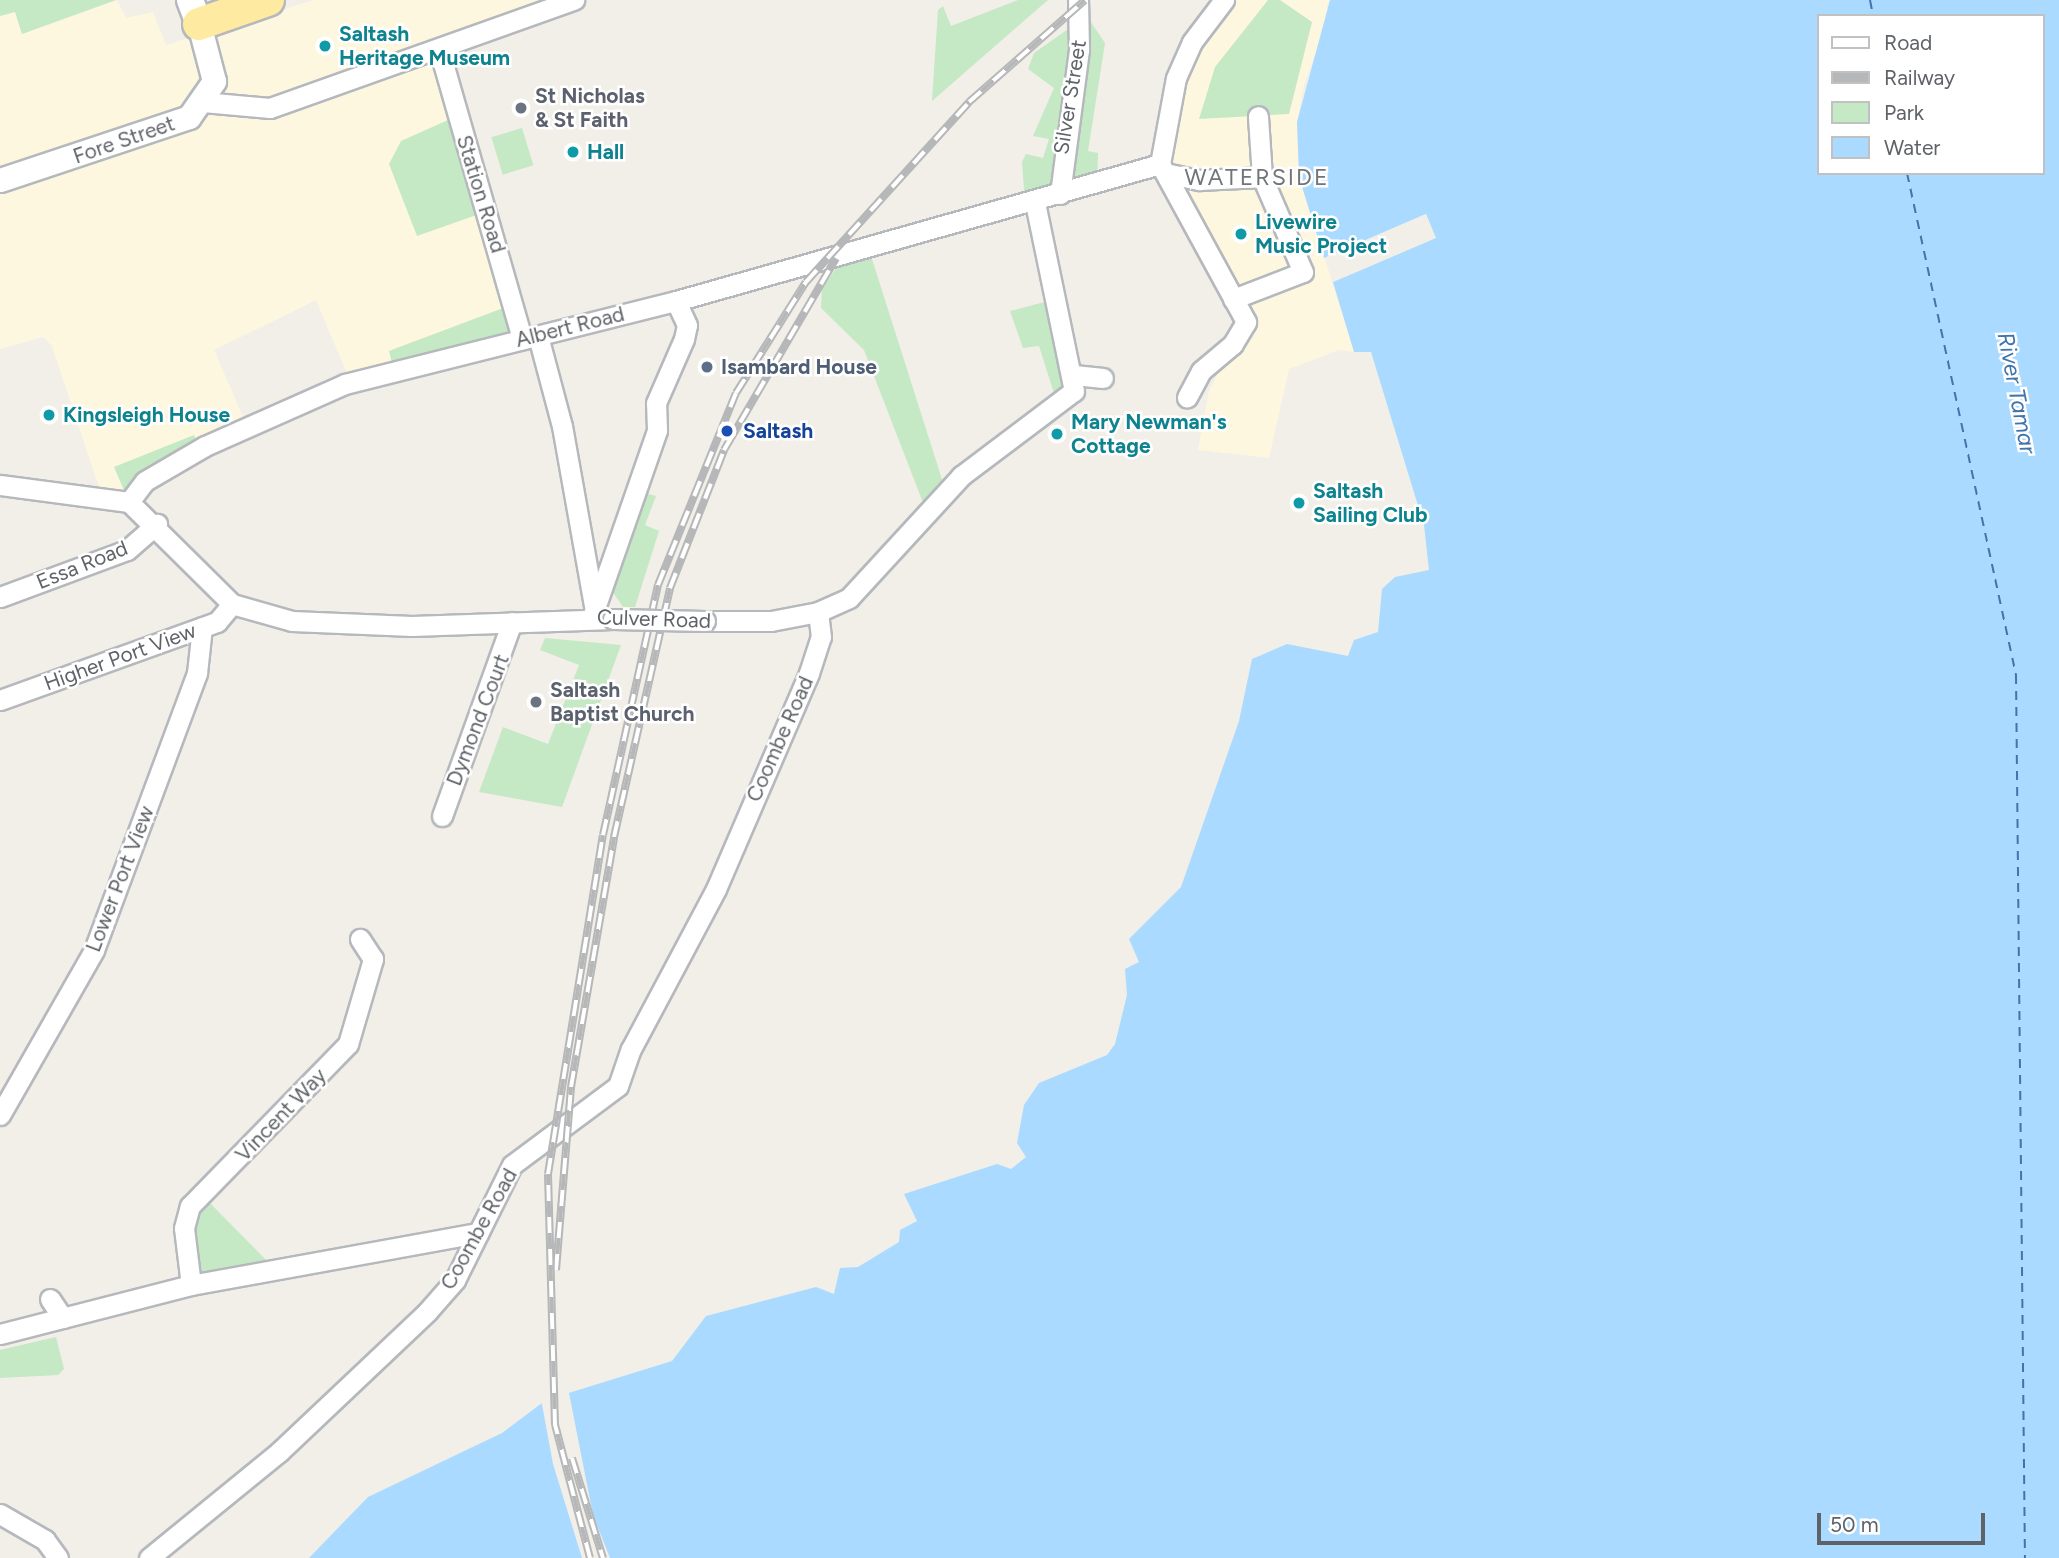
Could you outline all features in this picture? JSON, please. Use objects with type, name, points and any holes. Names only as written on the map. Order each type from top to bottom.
[{"type":"highway","points":[[194,12],[268,0]]},
{"type":"street","points":[[194,12],[214,81],[204,102],[270,108],[574,0]]},
{"type":"street","name":"Silver Street","points":[[1059,194],[1079,50],[1078,0]]},
{"type":"street","points":[[1187,397],[1201,371],[1233,344],[1246,322],[1186,218],[1165,169],[1176,78],[1192,41],[1224,0]]},
{"type":"street","name":"Station Road","points":[[439,49],[457,117],[562,426],[593,611]]},
{"type":"street","name":"Fore Street","points":[[0,180],[155,132],[204,102]]},
{"type":"street","points":[[1233,299],[1303,272],[1262,177],[1258,116]]},
{"type":"street","points":[[1165,169],[1199,180],[1262,177]]},
{"type":"street","name":"Albert Road","points":[[129,502],[145,481],[172,464],[293,403],[530,337],[676,301],[1059,194],[1165,169]]},
{"type":"street","points":[[1035,202],[1074,375],[1103,378]]},
{"type":"street","points":[[593,611],[657,430],[656,403],[684,339],[687,325],[676,301]]},
{"type":"street","name":"Culver Road","points":[[232,604],[342,626],[512,622],[593,611],[613,619],[771,621],[818,612],[856,590],[961,475],[1063,405],[1074,391],[1074,375]]},
{"type":"street","points":[[0,485],[129,502],[157,524],[232,604]]},
{"type":"street","name":"Essa Road","points":[[0,597],[127,550],[157,524]]},
{"type":"street","name":"Higher Port View","points":[[0,700],[218,622],[232,604]]},
{"type":"street","name":"Coombe Road","points":[[149,1558],[279,1452],[427,1312],[454,1280],[512,1165],[618,1086],[631,1049],[716,889],[810,673],[821,637],[818,612]]},
{"type":"street","name":"Dymond Court","points":[[442,816],[512,622]]},
{"type":"street","name":"Lower Port View","points":[[0,1115],[94,950],[197,673],[202,627]]},
{"type":"street","name":"Vincent Way","points":[[191,1286],[184,1228],[190,1206],[348,1044],[373,959],[360,939]]},
{"type":"street","points":[[0,1334],[191,1286],[478,1233]]},
{"type":"street","points":[[50,1299],[63,1318]]},
{"type":"street","points":[[0,1514],[45,1540],[58,1558]]},
{"type":"shaded area","points":[[117,0],[126,18],[153,12],[166,45],[314,0],[554,0],[439,49],[514,304],[389,351],[394,371],[351,383],[316,300],[214,350],[247,426],[129,502],[101,493],[52,346],[43,337],[0,349],[0,16],[15,12],[22,34]]},
{"type":"shaded area","points":[[1224,0],[1330,0],[1326,7],[1331,11],[1304,85],[1297,122],[1299,176],[1354,352],[1339,350],[1289,369],[1269,458],[1198,450],[1209,391],[1245,322],[1160,152],[1167,113]]},
{"type":"green space","points":[[0,0],[116,0],[22,34],[15,12],[0,16]]},
{"type":"green space","points":[[1018,0],[1048,0],[932,101],[938,10],[943,6],[951,26]]},
{"type":"green space","points":[[1268,0],[1280,0],[1312,22],[1289,114],[1199,119],[1215,67]]},
{"type":"green space","points":[[1078,3],[1105,43],[1088,151],[1098,153],[1097,184],[1025,204],[1022,162],[1026,154],[1043,158],[1049,139],[1033,136],[1054,88],[1028,69],[1034,53],[1081,20]]},
{"type":"green space","points":[[457,116],[485,212],[417,236],[389,164],[401,141]]},
{"type":"green space","points":[[522,128],[533,165],[503,175],[491,137]]},
{"type":"green space","points":[[871,256],[946,492],[927,513],[864,350],[821,308],[822,289],[838,265]]},
{"type":"green space","points":[[1056,299],[1074,369],[1059,409],[1039,346],[1023,348],[1010,311]]},
{"type":"green space","points":[[514,304],[522,339],[394,371],[389,351]]},
{"type":"green space","points":[[194,435],[200,448],[129,502],[114,467]]},
{"type":"green space","points":[[641,492],[656,496],[645,525],[659,531],[635,607],[623,607],[608,585]]},
{"type":"green space","points":[[545,638],[621,645],[562,807],[479,792],[503,727],[548,744],[579,665],[540,650]]},
{"type":"green space","points":[[201,1194],[275,1269],[191,1285],[185,1244]]},
{"type":"green space","points":[[56,1337],[64,1369],[58,1375],[0,1378],[0,1350]]},
{"type":"water","name":"River Tamar","points":[[1330,0],[2059,0],[2059,1558],[309,1558],[368,1497],[502,1433],[546,1400],[672,1361],[706,1316],[816,1287],[834,1294],[840,1268],[858,1267],[899,1242],[900,1230],[917,1221],[904,1194],[997,1164],[1011,1169],[1026,1157],[1017,1143],[1024,1105],[1039,1083],[1107,1055],[1115,1044],[1127,995],[1125,969],[1139,962],[1129,939],[1181,887],[1239,721],[1252,659],[1287,644],[1348,656],[1354,640],[1378,632],[1382,589],[1395,577],[1429,570],[1424,525],[1371,352],[1354,352],[1333,282],[1435,238],[1426,214],[1324,258],[1299,177],[1297,122]]},
{"type":"pier","points":[[1426,214],[1436,238],[1333,282],[1431,236],[1424,218],[1324,258]]},
{"type":"pier","points":[[568,1388],[593,1515],[610,1558],[582,1558],[553,1464],[541,1399]]},
{"type":"ferry route","points":[[1870,0],[1873,14]]},
{"type":"ferry route","points":[[1907,175],[2016,675],[2025,1558]]},
{"type":"railway","points":[[590,1558],[555,1425],[548,1174],[603,835],[658,585],[736,393],[806,282],[969,102],[1085,0]]},
{"type":"railway","points":[[556,1270],[571,1087],[614,837],[670,588],[724,450],[836,258]]},
{"type":"railway","points":[[572,1458],[603,1558]]},
{"type":"place","name":"Saltash Heritage Museum","points":[[325,46]]},
{"type":"place","name":"St Nicholas & St Faith","points":[[521,108]]},
{"type":"place","name":"Hall","points":[[573,152]]},
{"type":"place","name":"Livewire Music Project","points":[[1241,234]]},
{"type":"place","name":"Isambard House","points":[[707,367]]},
{"type":"place","name":"Kingsleigh House","points":[[49,415]]},
{"type":"place","name":"Saltash","points":[[727,431]]},
{"type":"place","name":"Mary Newman's Cottage","points":[[1057,434]]},
{"type":"place","name":"Saltash Sailing Club","points":[[1299,503]]},
{"type":"place","name":"Saltash Baptist Church","points":[[536,702]]},
{"type":"district","name":"WATERSIDE","points":[[1257,177]]}]
